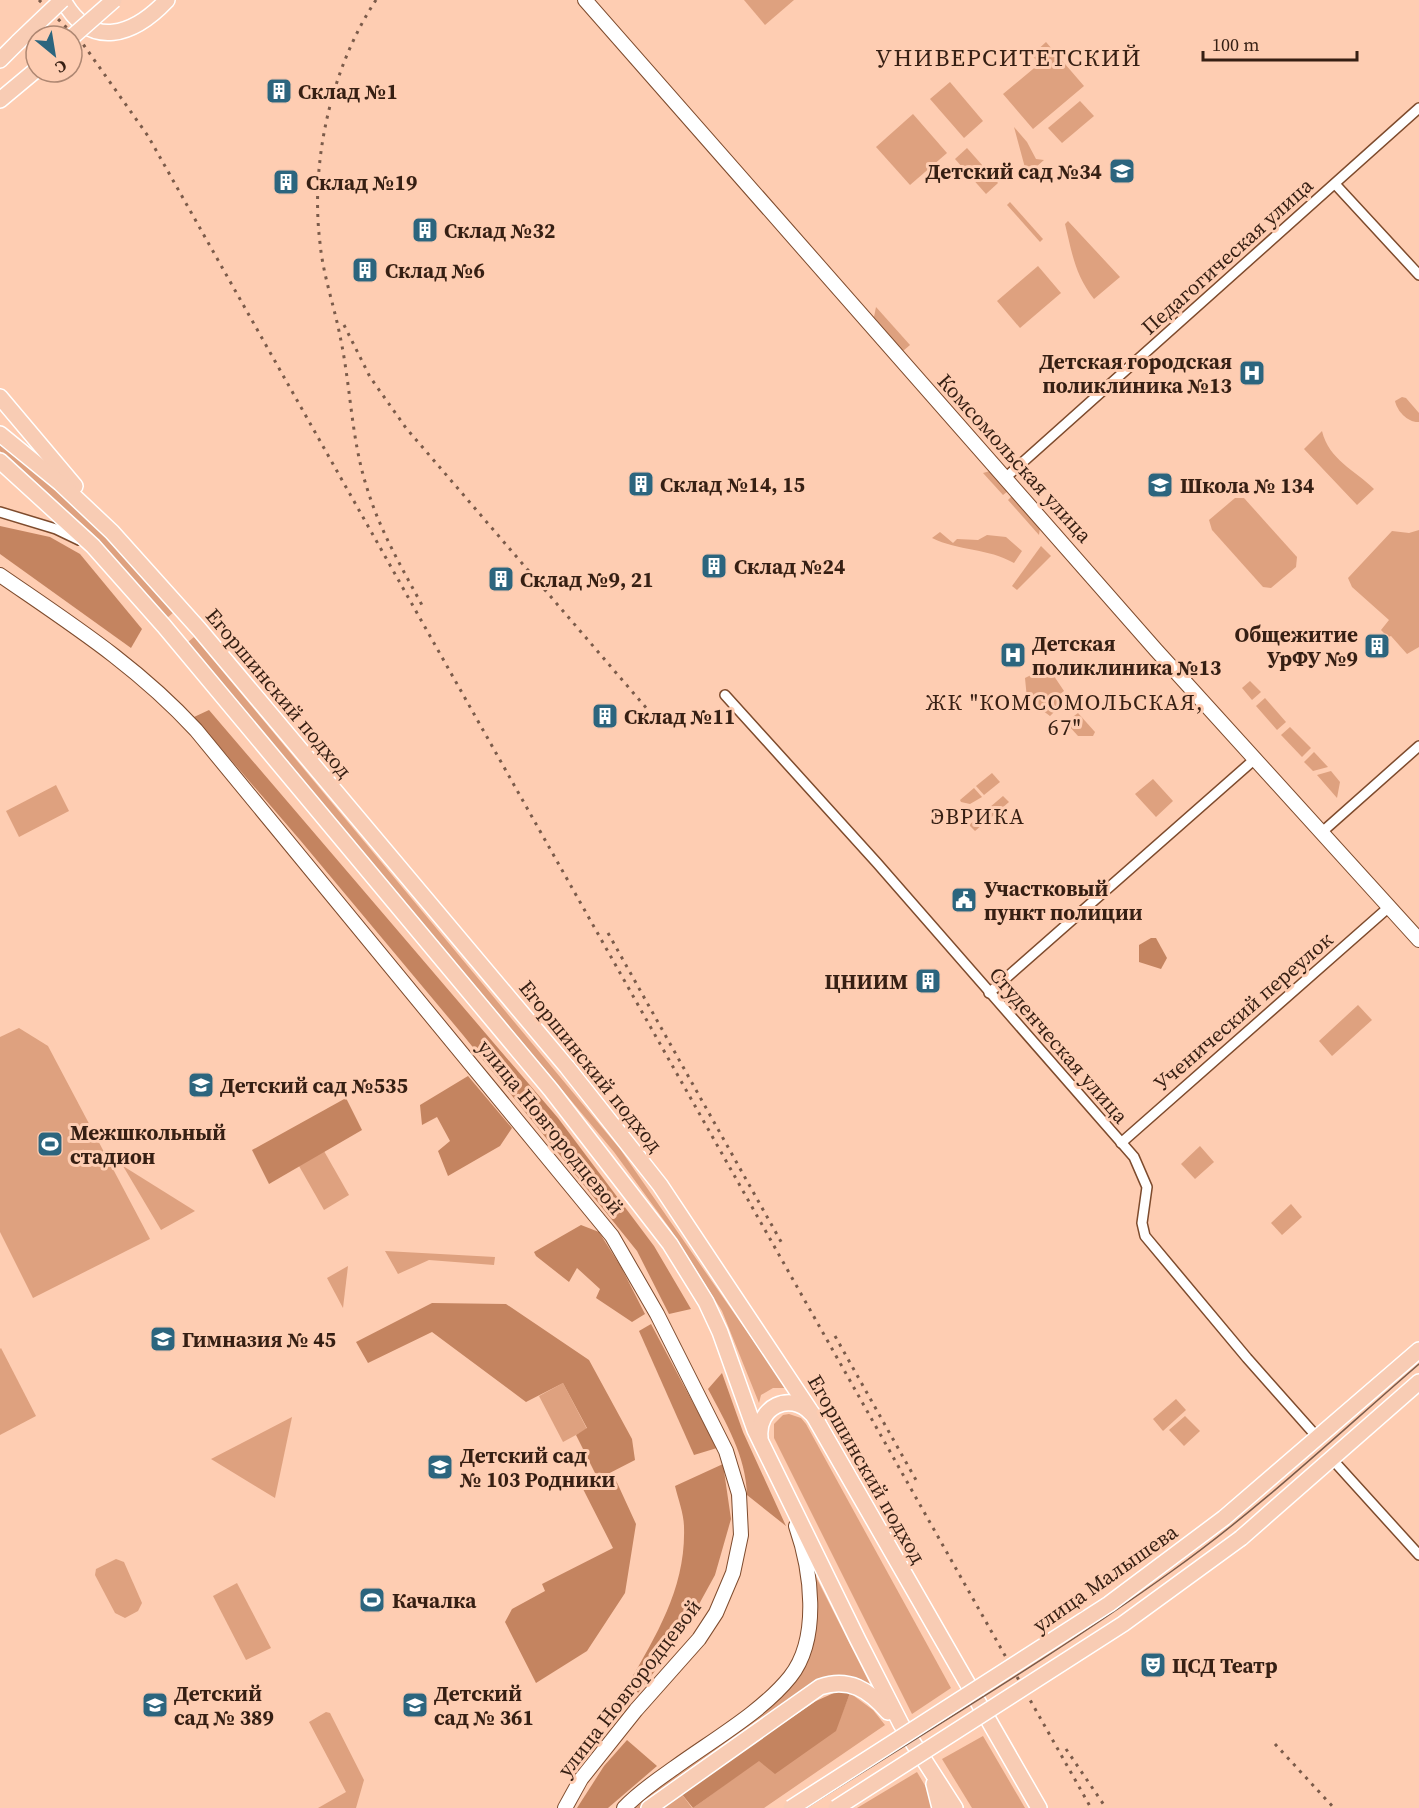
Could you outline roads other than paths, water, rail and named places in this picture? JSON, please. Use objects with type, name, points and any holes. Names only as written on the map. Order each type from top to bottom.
[{"type":"main road","points":[[0,60],[62,0],[79,20],[96,31],[109,34],[128,30],[141,23],[167,0]]},
{"type":"main road","points":[[84,26],[114,0]]},
{"type":"main road","name":"Комсомольская улица","points":[[585,0],[1004,479],[1419,940]]},
{"type":"main road","points":[[0,100],[24,81]]},
{"type":"main road","points":[[0,113],[24,84]]},
{"type":"main road","points":[[0,397],[112,532]]},
{"type":"main road","name":"Егоршинский подход","points":[[0,434],[60,483],[112,532],[199,630],[602,1109],[684,1219],[815,1418],[1039,1808]]},
{"type":"main road","points":[[0,461],[93,546],[164,626],[551,1090],[670,1244],[706,1302],[720,1332],[763,1446],[783,1490],[901,1724],[955,1808]]},
{"type":"main road","name":"улица Новгородцевой","points":[[0,575],[120,658],[181,714],[522,1123],[590,1207],[627,1258],[726,1451],[739,1494],[741,1535],[726,1594],[699,1639],[636,1710],[581,1779],[564,1808]]},
{"type":"main road","name":"улица Малышева","points":[[791,1808],[1109,1604],[1167,1563],[1224,1518],[1419,1350]]},
{"type":"main road","points":[[836,1808],[1123,1624],[1241,1538],[1419,1382]]},
{"type":"main road","points":[[763,1446],[760,1425],[765,1413],[774,1406],[795,1403],[807,1409],[815,1418]]},
{"type":"main road","points":[[624,1808],[647,1788],[767,1700],[796,1669],[808,1621],[810,1583],[803,1547],[783,1490]]},
{"type":"main road","points":[[649,1808],[812,1692],[827,1684],[842,1683],[864,1689],[901,1724]]},
{"type":"main road","points":[[928,1767],[940,1808]]},
{"type":"street","name":"Педагогическая улица","points":[[1004,479],[1419,108]]},
{"type":"street","points":[[1335,184],[1419,275]]},
{"type":"street","points":[[0,512],[56,529],[93,546]]},
{"type":"street","name":"Студенческая улица","points":[[725,695],[877,863],[1134,1156],[1146,1180],[1142,1223],[1150,1243],[1318,1438]]},
{"type":"street","points":[[1321,833],[1419,746]]},
{"type":"street","points":[[989,993],[1256,758]]},
{"type":"street","name":"Ученический переулок","points":[[1121,1143],[1389,907]]},
{"type":"street","points":[[1332,1459],[1419,1555]]},
{"type":"tram line","points":[[806,1808],[1037,1663],[1172,1571],[1267,1497],[1419,1364]]},
{"type":"tram line","points":[[1164,1587],[1201,1561]]},
{"type":"railway","points":[[39,0],[83,44],[148,136],[1091,1808]]},
{"type":"railway","points":[[376,0],[347,55],[327,117],[318,180],[320,243],[344,355],[354,432],[362,469],[372,504],[385,534],[423,607]]},
{"type":"railway","points":[[344,325],[370,377],[406,428],[660,724]]},
{"type":"railway","points":[[608,933],[784,1247]]},
{"type":"railway","points":[[835,1336],[916,1480]]},
{"type":"railway","points":[[1275,1744],[1334,1808]]},
{"type":"railway","points":[[1066,1749],[1106,1808]]},
{"type":"place","name":"Склад №1","points":[[279,91]]},
{"type":"place","name":"Детский сад №34","points":[[1122,171]]},
{"type":"place","name":"Склад №19","points":[[286,182]]},
{"type":"place","name":"Склад №32","points":[[425,230]]},
{"type":"place","name":"Склад №6","points":[[365,270]]},
{"type":"place","name":"Детская городская поликлиника №13","points":[[1252,373]]},
{"type":"place","name":"Склад №14, 15","points":[[641,484]]},
{"type":"place","name":"Школа № 134","points":[[1160,485]]},
{"type":"place","name":"Склад №24","points":[[714,566]]},
{"type":"place","name":"Склад №9, 21","points":[[501,579]]},
{"type":"place","name":"Общежитие УрФУ №9","points":[[1377,646]]},
{"type":"place","name":"Детская поликлиника №13","points":[[1013,655]]},
{"type":"place","name":"Склад №11","points":[[605,716]]},
{"type":"place","name":"Участковый пункт полиции","points":[[964,900]]},
{"type":"place","name":"ЦНИИМ","points":[[928,981]]},
{"type":"place","name":"Детский сад №535","points":[[201,1085]]},
{"type":"place","name":"Межшкольный стадион","points":[[50,1144]]},
{"type":"place","name":"Гимназия № 45","points":[[163,1339]]},
{"type":"place","name":"Детский сад № 103 Родники","points":[[440,1467]]},
{"type":"place","name":"Качалка","points":[[372,1600]]},
{"type":"place","name":"ЦСД Театр","points":[[1153,1665]]},
{"type":"place","name":"Детский сад № 389","points":[[155,1705]]},
{"type":"place","name":"Детский сад № 361","points":[[415,1705]]},
{"type":"district","name":"УНИВЕРСИТЕТСКИЙ","points":[[1009,57]]},
{"type":"district","name":"ЖК \"КОМСОМОЛЬСКАЯ, 67\"","points":[[1065,714]]},
{"type":"district","name":"ЭВРИКА","points":[[978,816]]}]
